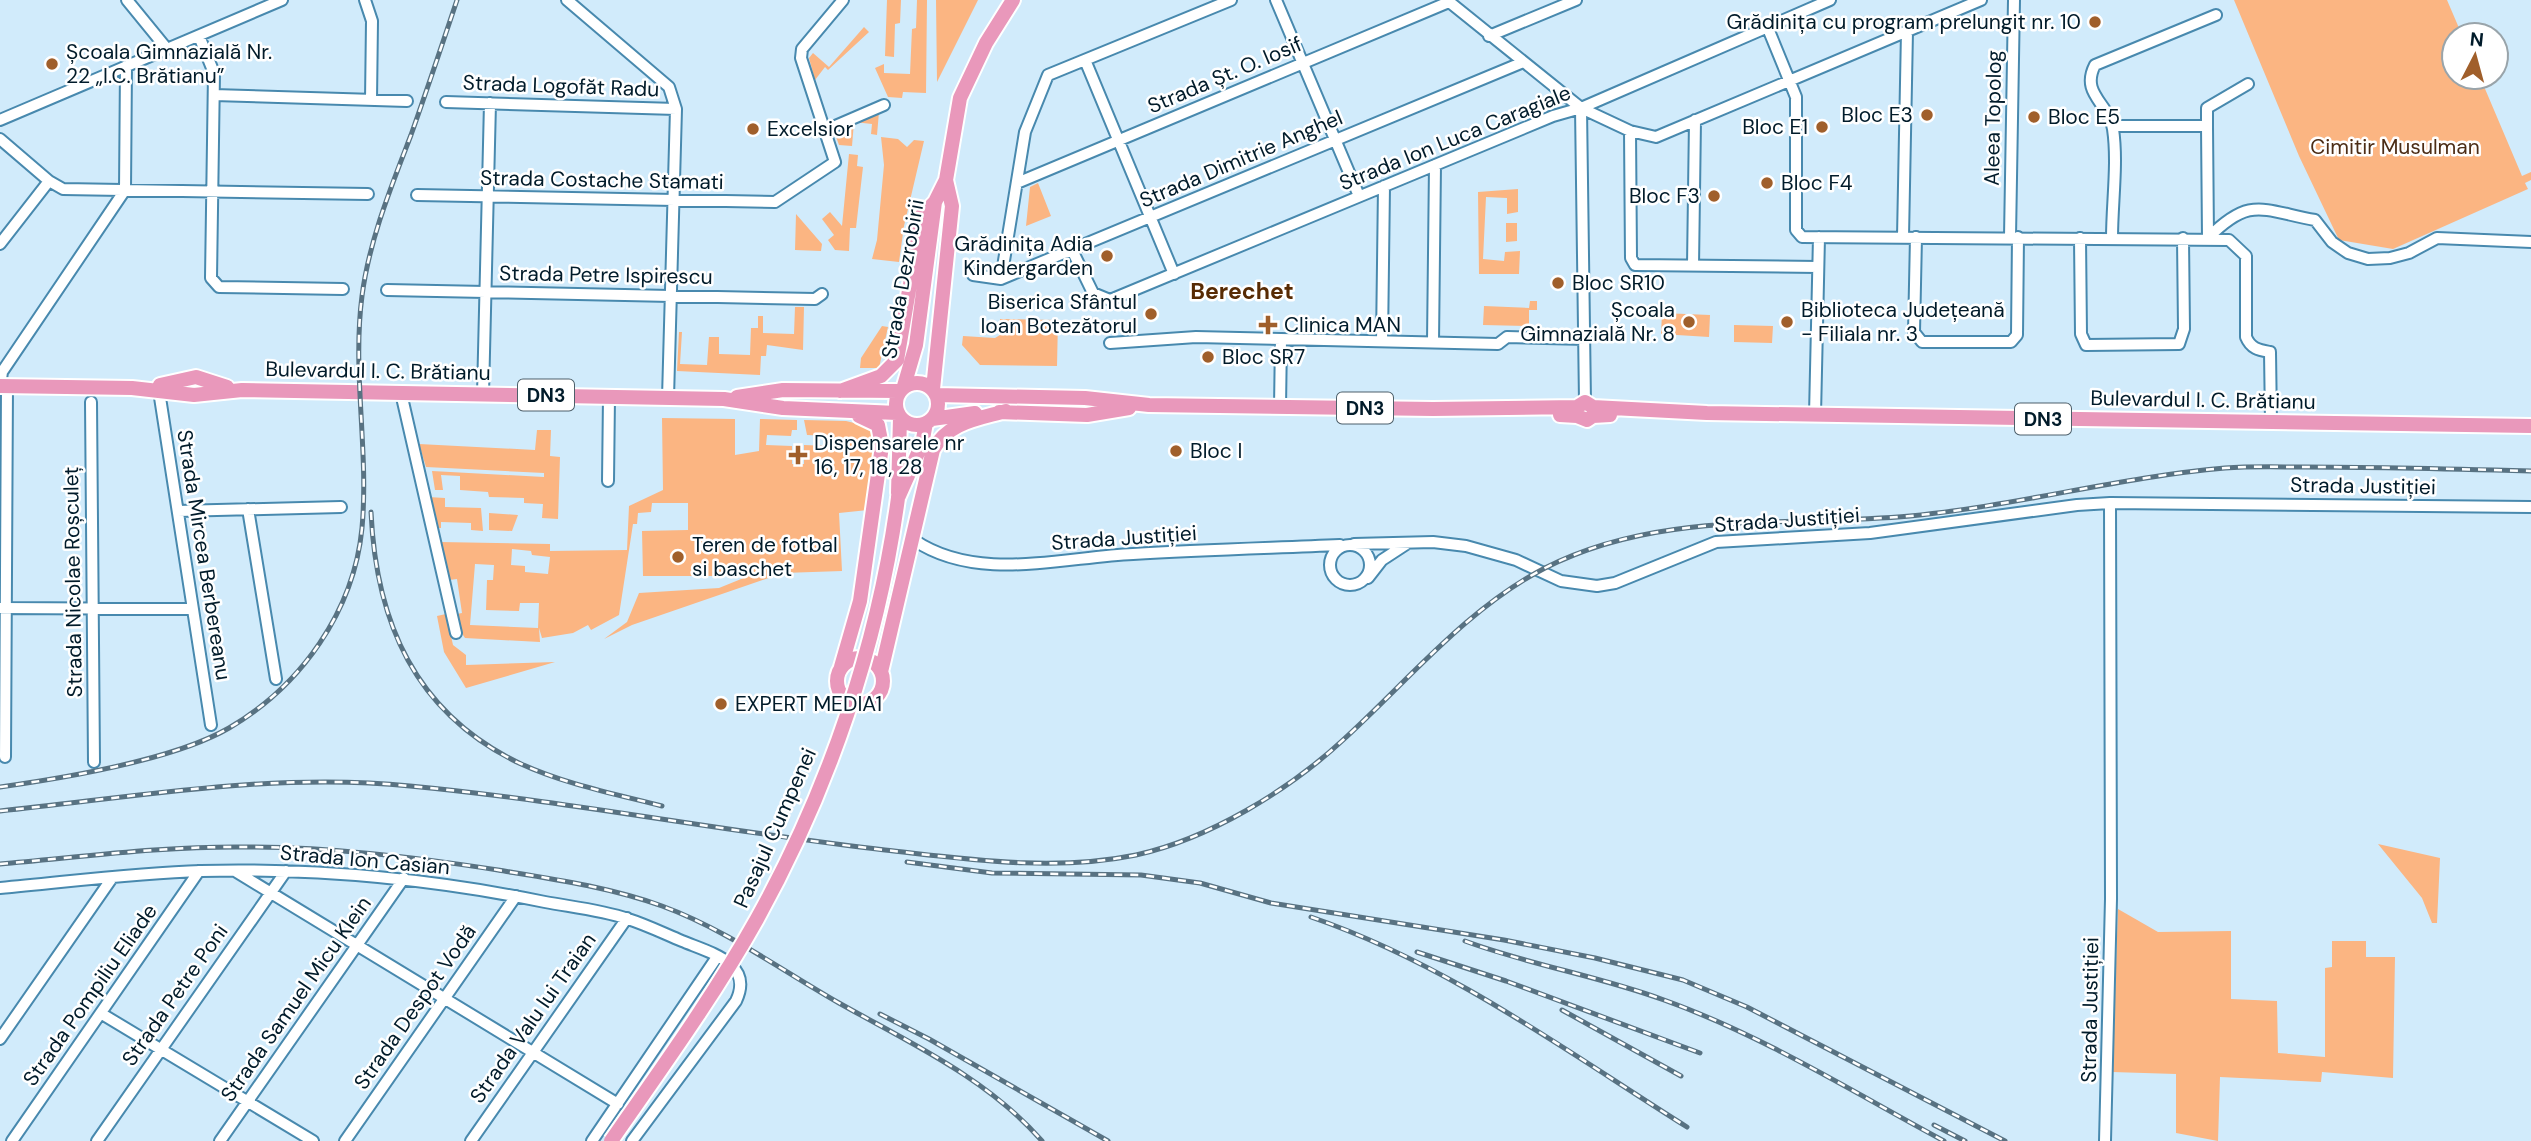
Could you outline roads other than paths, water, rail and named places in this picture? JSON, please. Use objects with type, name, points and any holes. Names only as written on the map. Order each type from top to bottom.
[{"type":"main road","name":"Strada Dezrobirii","points":[[902,389],[916,345],[935,202],[946,180],[960,99],[986,43],[1013,0]]},
{"type":"main road","name":"Strada Dezrobirii","points":[[934,392],[952,206],[946,180]]},
{"type":"main road","points":[[840,391],[881,376],[897,360],[922,215],[935,202]]},
{"type":"main road","name":"DN3","points":[[902,389],[919,382],[934,392]]},
{"type":"main road","name":"Bulevardul I. C. Brătianu","points":[[2,386],[194,387],[724,399],[783,408],[899,416]]},
{"type":"main road","name":"Bulevardul I. C. Brătianu","points":[[132,388],[159,390],[194,387]]},
{"type":"main road","points":[[898,498],[899,416],[895,404],[902,389]]},
{"type":"main road","name":"Bulevardul I. C. Brătianu","points":[[724,399],[783,390],[902,389]]},
{"type":"main road","points":[[898,498],[929,421],[938,408],[934,392]]},
{"type":"main road","name":"Bulevardul I. C. Brătianu","points":[[934,392],[1085,398],[1149,405],[2531,426]]},
{"type":"main road","name":"Bulevardul I. C. Brătianu","points":[[929,421],[1006,411],[1087,415],[1149,405]]},
{"type":"main road","name":"Bulevardul I. C. Brătianu","points":[[1451,409],[1534,413],[1585,410],[1633,415],[1706,413]]},
{"type":"main road","points":[[841,410],[869,419],[880,429],[879,475],[860,601],[837,687],[840,694],[853,703],[865,704],[876,698],[882,685],[881,672],[914,540],[930,458],[940,438],[961,424],[1006,411]]},
{"type":"main road","points":[[1534,413],[1586,424],[1633,415]]},
{"type":"main road","name":"DN3","points":[[899,416],[912,425],[929,421]]},
{"type":"main road","points":[[879,475],[898,440]]},
{"type":"main road","points":[[914,462],[913,499],[917,516]]},
{"type":"main road","name":"Pasajul Cumpenei","points":[[611,1141],[680,1042],[756,922],[813,807],[870,642],[881,601],[898,498]]},
{"type":"main road","points":[[841,667],[852,659],[865,658],[881,672]]},
{"type":"street","points":[[127,0],[167,49]]},
{"type":"street","points":[[0,120],[282,0]]},
{"type":"street","points":[[366,0],[373,33],[371,100]]},
{"type":"street","points":[[567,0],[669,87],[676,109],[668,398]]},
{"type":"street","points":[[843,0],[802,49],[801,58],[826,130],[884,104]]},
{"type":"street","points":[[973,275],[1001,279],[1025,132],[1048,75],[1231,0]]},
{"type":"street","points":[[1276,0],[1359,197]]},
{"type":"street","points":[[1489,36],[1576,0]]},
{"type":"street","points":[[1448,1],[1521,63],[1581,108],[1630,131],[1656,137],[1981,0]]},
{"type":"street","name":"Aleea Topolog","points":[[1916,237],[1914,332],[1923,342],[2011,342],[2017,335],[2014,237],[2014,0]]},
{"type":"street","name":"Strada Șt. O. Iosif","points":[[1017,183],[1448,1]]},
{"type":"street","name":"Strada Ion Luca Caragiale","points":[[1072,250],[1093,293],[1110,300],[1553,116],[1581,108],[1826,1]]},
{"type":"street","points":[[2112,238],[2113,126],[2090,89],[2090,75],[2095,65],[2216,15]]},
{"type":"street","points":[[1767,26],[1796,97],[1796,230],[1802,237],[2229,240],[2245,256],[2246,337],[2249,345],[2270,352],[2272,422]]},
{"type":"street","points":[[1903,237],[1907,31]]},
{"type":"street","points":[[199,36],[214,73],[211,278],[219,287],[343,289]]},
{"type":"street","points":[[1085,60],[1174,274]]},
{"type":"street","name":"Strada Dimitrie Anghel","points":[[1001,279],[1521,63]]},
{"type":"street","points":[[5,757],[2,372],[125,190],[126,65]]},
{"type":"street","points":[[2208,238],[2207,108],[2248,84]]},
{"type":"street","points":[[214,95],[407,101]]},
{"type":"street","name":"Strada Logofăt Radu","points":[[446,102],[676,109]]},
{"type":"street","points":[[483,394],[490,103]]},
{"type":"street","points":[[1581,108],[1585,410]]},
{"type":"street","points":[[1693,266],[1695,120]]},
{"type":"street","points":[[2113,126],[2207,126]]},
{"type":"street","name":"Strada Costache Stamati","points":[[417,195],[775,202],[835,162],[826,130]]},
{"type":"street","points":[[1630,131],[1631,258],[1635,265],[1818,267]]},
{"type":"street","points":[[0,139],[49,181],[62,188],[368,194]]},
{"type":"street","points":[[1433,342],[1434,165]]},
{"type":"street","points":[[0,244],[49,181]]},
{"type":"street","points":[[1382,341],[1384,186]]},
{"type":"street","points":[[2208,238],[2227,219],[2250,207],[2315,220],[2332,242],[2347,253],[2368,258],[2390,258],[2409,253],[2437,238],[2531,242]]},
{"type":"street","points":[[1815,415],[1819,237]]},
{"type":"street","points":[[2080,238],[2081,334],[2086,345],[2179,344],[2184,329],[2183,238]]},
{"type":"street","name":"Strada Petre Ispirescu","points":[[387,290],[815,299],[822,294]]},
{"type":"street","points":[[1110,343],[1196,337],[1498,344],[1507,337],[1586,338]]},
{"type":"street","points":[[1280,407],[1281,339]]},
{"type":"street","name":"Strada Mircea Berbereanu","points":[[159,390],[211,725]]},
{"type":"street","points":[[401,393],[456,633]]},
{"type":"street","points":[[608,481],[609,397]]},
{"type":"street","name":"Strada Nicolae Roșculeț","points":[[91,402],[94,762]]},
{"type":"street","name":"Strada Justiției","points":[[2105,1141],[2111,899],[2110,503]]},
{"type":"street","name":"Strada Justiției","points":[[1354,544],[1410,542],[1466,546],[1516,560],[1562,581],[1597,586],[1615,583],[1716,542],[1870,533],[2110,503],[2531,507]]},
{"type":"street","points":[[178,511],[341,508]]},
{"type":"street","points":[[248,509],[276,679]]},
{"type":"street","name":"Strada Justiției","points":[[914,540],[953,557],[1031,564],[1129,554],[1340,545]]},
{"type":"street","points":[[1367,580],[1370,569],[1367,559],[1354,544],[1340,545],[1331,557],[1338,582],[1351,587],[1367,580],[1382,560],[1410,542]]},
{"type":"street","points":[[3,608],[193,609]]},
{"type":"street","name":"Strada Ion Casian","points":[[0,888],[199,871],[286,871],[404,878],[627,918],[717,957]]},
{"type":"street","name":"Strada Pompiliu Eliade","points":[[12,1141],[199,871]]},
{"type":"street","points":[[235,871],[618,1104]]},
{"type":"street","name":"Strada Petre Poni","points":[[97,1141],[286,871]]},
{"type":"street","points":[[1,1035],[113,878]]},
{"type":"street","name":"Strada Samuel Micu Klein","points":[[220,1141],[404,878]]},
{"type":"street","name":"Strada Despot Vodă","points":[[345,1141],[516,896]]},
{"type":"street","name":"Strada Valu lui Traian","points":[[471,1141],[627,918]]},
{"type":"street","points":[[592,1141],[717,957],[740,974],[739,994],[632,1141]]},
{"type":"street","points":[[102,1014],[313,1141]]},
{"type":"railway","points":[[0,787],[118,766],[206,739],[255,711],[279,691],[320,643],[348,588],[357,559],[362,528],[364,470],[359,325],[365,275],[382,214],[457,0]]},
{"type":"railway","points":[[0,811],[205,788],[359,782],[470,792],[825,843],[947,857],[1042,863],[1105,860],[1164,848],[1247,810],[1322,759],[1439,647],[1489,604],[1545,568],[1588,550],[1633,537],[1724,524],[1910,516],[2225,468],[2361,467],[2531,471]]},
{"type":"railway","points":[[371,512],[382,591],[393,627],[408,660],[428,691],[453,718],[483,742],[519,763],[590,788],[662,806]]},
{"type":"railway","points":[[0,864],[184,848],[309,849],[467,865],[560,880],[622,894],[662,906],[708,926],[946,1063],[997,1098],[1042,1141]]},
{"type":"railway","points":[[907,862],[992,873],[1141,875],[1200,883],[1271,903],[1504,940],[1595,958],[1683,980],[1747,1007],[2005,1141]]},
{"type":"railway","points":[[1311,917],[1362,936],[1458,984],[1687,1127]]},
{"type":"railway","points":[[1465,941],[1615,984],[1700,1014],[1807,1065],[1944,1141]]},
{"type":"railway","points":[[1417,952],[1506,981],[1700,1053]]},
{"type":"railway","points":[[1562,1010],[1681,1076]]},
{"type":"railway","points":[[880,1014],[1108,1141]]},
{"type":"railway","points":[[1934,1125],[1965,1141]]},
{"type":"place","name":"Grădinița cu program prelungit nr. 10","points":[[2095,22]]},
{"type":"place","name":"Școala Gimnazială Nr. 22 „I.C. Brătianu”","points":[[52,64]]},
{"type":"place","name":"Bloc E3","points":[[1927,115]]},
{"type":"place","name":"Bloc E5","points":[[2034,117]]},
{"type":"place","name":"Bloc E1","points":[[1822,127]]},
{"type":"place","name":"Excelsior","points":[[753,129]]},
{"type":"place","name":"Bloc F4","points":[[1767,183]]},
{"type":"place","name":"Bloc F3","points":[[1714,196]]},
{"type":"place","name":"Grădinița Adia Kindergarden","points":[[1107,256]]},
{"type":"place","name":"Bloc SR10","points":[[1558,283]]},
{"type":"place","name":"Biserica Sfântul Ioan Botezătorul","points":[[1151,314]]},
{"type":"place","name":"Școala Gimnazială Nr. 8","points":[[1689,322]]},
{"type":"place","name":"Biblioteca Județeană - Filiala nr. 3","points":[[1787,322]]},
{"type":"place","name":"Clinica MAN","points":[[1268,325]]},
{"type":"place","name":"Bloc SR7","points":[[1208,357]]},
{"type":"place","name":"Bloc I","points":[[1176,451]]},
{"type":"place","name":"Dispensarele nr 16, 17, 18, 28","points":[[798,455]]},
{"type":"place","name":"Teren de fotbal si baschet","points":[[678,557]]},
{"type":"place","name":"EXPERT MEDIA1","points":[[721,704]]},
{"type":"district","name":"Berechet","points":[[1242,291]]},
{"type":"park label","name":"Cimitir Musulman","points":[[2395,147]]}]
